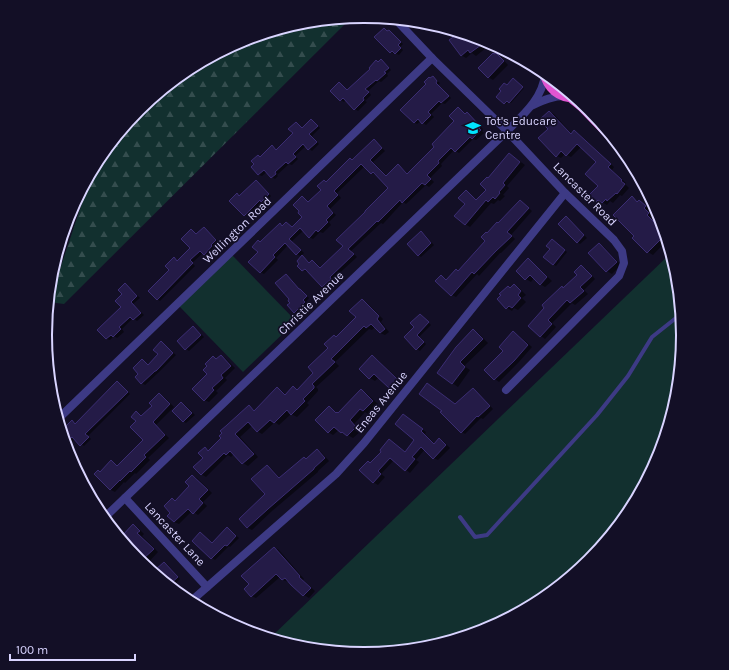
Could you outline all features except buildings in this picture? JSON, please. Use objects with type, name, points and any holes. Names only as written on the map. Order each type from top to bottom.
[{"type":"highway","points":[[550,84],[556,92],[563,95]]},
{"type":"street","name":"Lancaster Road","points":[[401,26],[432,58],[507,131],[565,193],[614,240],[622,251],[624,263],[619,276],[506,390]]},
{"type":"street","name":"Wellington Road","points":[[63,415],[432,58]]},
{"type":"street","name":"Christie Avenue","points":[[109,513],[507,131],[533,105],[544,80]]},
{"type":"street","name":"Christie Avenue","points":[[533,105],[550,98],[558,96],[566,97]]},
{"type":"street","name":"Eneas Avenue","points":[[196,597],[336,474],[364,443],[565,193]]},
{"type":"street","name":"Lancaster Lane","points":[[125,498],[207,587]]},
{"type":"lane","points":[[460,517],[475,537],[487,536],[597,415],[628,376],[652,337],[676,318]]},
{"type":"green space","points":[[345,24],[64,304],[54,303],[58,276],[82,204],[94,179],[117,145],[130,129],[159,100],[191,76],[227,55],[245,47],[304,29]]},
{"type":"green space","points":[[232,255],[296,321],[243,372],[179,306]]},
{"type":"green space","points":[[667,257],[671,274],[676,315],[676,355],[671,396],[666,416],[653,454],[635,491],[612,525],[585,556],[554,583],[502,615],[465,630],[425,641],[385,646],[344,646],[304,641],[275,633]]},
{"type":"place","name":"Tot's Educare Centre","points":[[473,128]]}]
